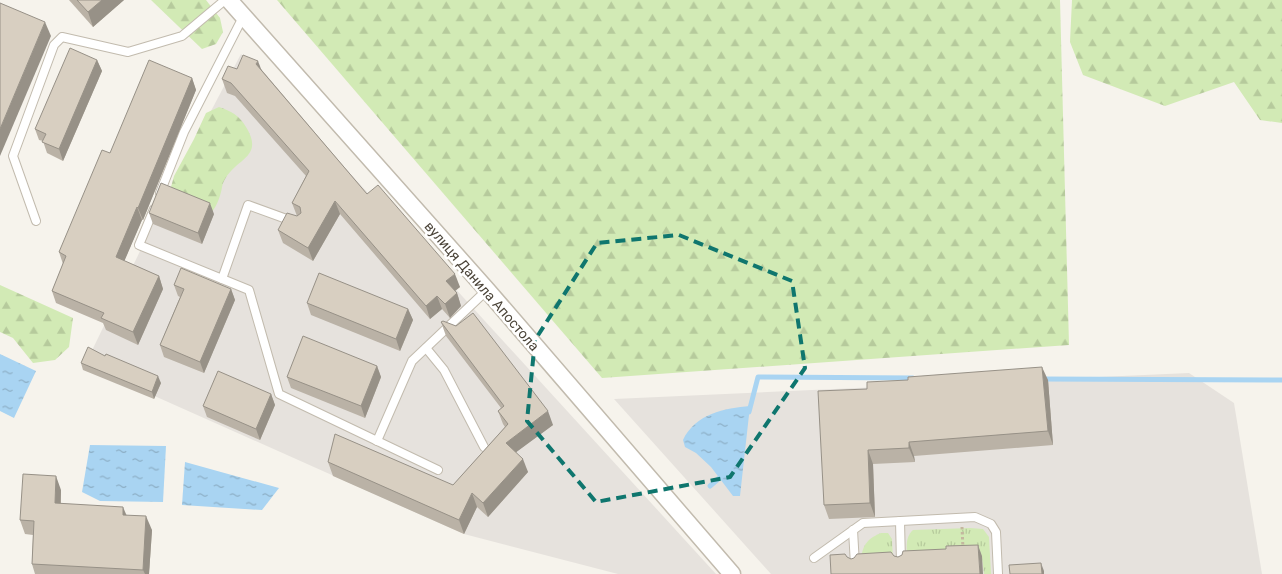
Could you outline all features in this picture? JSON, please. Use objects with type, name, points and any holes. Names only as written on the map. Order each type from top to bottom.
[{"type":"street","name":"вулиця Данила Апостола","points":[[227,0],[487,290],[732,574]]},
{"type":"lane","points":[[36,221],[13,156],[54,45],[62,37],[128,52],[182,36],[227,0]]},
{"type":"lane","points":[[243,17],[184,132],[139,245],[249,290],[279,394],[438,470]]},
{"type":"lane","points":[[222,279],[248,205],[301,224]]},
{"type":"lane","points":[[377,441],[412,361],[487,290]]},
{"type":"lane","points":[[426,348],[444,370],[484,447]]},
{"type":"lane","points":[[814,558],[863,523],[974,517],[991,524],[996,532],[998,574]]},
{"type":"lane","points":[[900,521],[901,563]]},
{"type":"lane","points":[[853,530],[855,565]]},
{"type":"path","points":[[962,517],[964,552]]},
{"type":"highlighted area","points":[[679,235],[792,281],[805,368],[730,477],[596,502],[527,421],[535,340],[597,243]]},
{"type":"shaded area","points":[[241,54],[716,574],[618,574],[464,534],[85,365],[171,187]]},
{"type":"shaded area","points":[[1189,373],[1234,403],[1262,574],[771,574],[614,399]]},
{"type":"green space","points":[[151,0],[206,0],[220,18],[223,32],[216,44],[202,49]]},
{"type":"green space","points":[[277,0],[1060,0],[1069,345],[602,378]]},
{"type":"green space","points":[[1072,0],[1282,0],[1282,123],[1260,120],[1234,82],[1165,106],[1083,75],[1070,42]]},
{"type":"green space","points":[[219,107],[241,119],[251,137],[252,145],[250,152],[229,173],[224,181],[217,203],[206,219],[175,200],[171,187],[174,176],[206,113]]},
{"type":"green space","points":[[0,285],[73,318],[69,347],[55,360],[33,363],[13,338],[0,332]]},
{"type":"green space","points":[[983,529],[989,537],[991,574],[984,574],[982,559],[908,562],[907,541],[913,530]]},
{"type":"green space","points":[[881,533],[888,533],[892,539],[893,563],[860,565],[865,545]]},
{"type":"water","points":[[0,354],[36,371],[14,418],[0,411]]},
{"type":"water","points":[[750,406],[740,496],[733,496],[711,467],[696,453],[685,447],[683,440],[688,431],[703,418],[731,408]]},
{"type":"water","points":[[90,445],[166,446],[163,502],[100,501],[82,492]]},
{"type":"water","points":[[185,462],[279,488],[262,510],[182,505]]},
{"type":"building","points":[[77,0],[102,0],[88,12]]},
{"type":"building","points":[[0,3],[45,22],[0,129]]},
{"type":"building","points":[[70,48],[97,60],[59,149],[42,142],[46,134],[35,129]]},
{"type":"building","points":[[243,55],[258,61],[256,64],[367,194],[378,185],[455,274],[446,281],[457,293],[445,304],[437,296],[426,306],[335,201],[308,248],[278,230],[287,213],[297,216],[301,213],[300,207],[292,203],[309,171],[231,83],[222,79],[228,66],[237,69]]},
{"type":"building","points":[[149,60],[192,78],[116,257],[159,276],[133,332],[101,318],[104,313],[52,291],[66,256],[59,252],[102,150],[110,153]]},
{"type":"building","points":[[161,183],[210,203],[198,233],[149,213]]},
{"type":"building","points":[[181,268],[231,289],[200,362],[160,345],[184,289],[174,285]]},
{"type":"building","points":[[319,273],[408,309],[396,339],[307,303]]},
{"type":"building","points":[[473,313],[548,411],[506,443],[523,459],[483,503],[472,493],[459,520],[328,462],[335,434],[453,485],[508,424],[498,411],[504,406],[441,322],[456,326]]},
{"type":"building","points":[[303,336],[377,366],[361,406],[287,377]]},
{"type":"building","points":[[88,347],[105,356],[106,354],[158,376],[152,392],[81,363]]},
{"type":"building","points":[[1042,367],[1048,431],[909,442],[909,448],[868,450],[870,503],[824,505],[818,391],[867,389],[867,382],[908,380],[908,377]]},
{"type":"building","points":[[218,371],[271,394],[256,429],[203,406]]},
{"type":"building","points":[[23,474],[56,476],[55,503],[123,507],[123,515],[146,516],[143,570],[32,564],[34,521],[20,520]]},
{"type":"building","points":[[978,545],[980,574],[831,574],[830,555],[845,554],[851,559],[857,554],[891,552],[894,556],[898,557],[902,555],[903,551],[946,549],[946,546]]},
{"type":"building","points":[[1041,563],[1042,574],[1010,574],[1009,565]]},
{"type":"waterway","points":[[749,412],[758,377],[913,378]]},
{"type":"waterway","points":[[1042,379],[1282,380]]},
{"type":"waterway","points":[[710,486],[723,475]]}]
